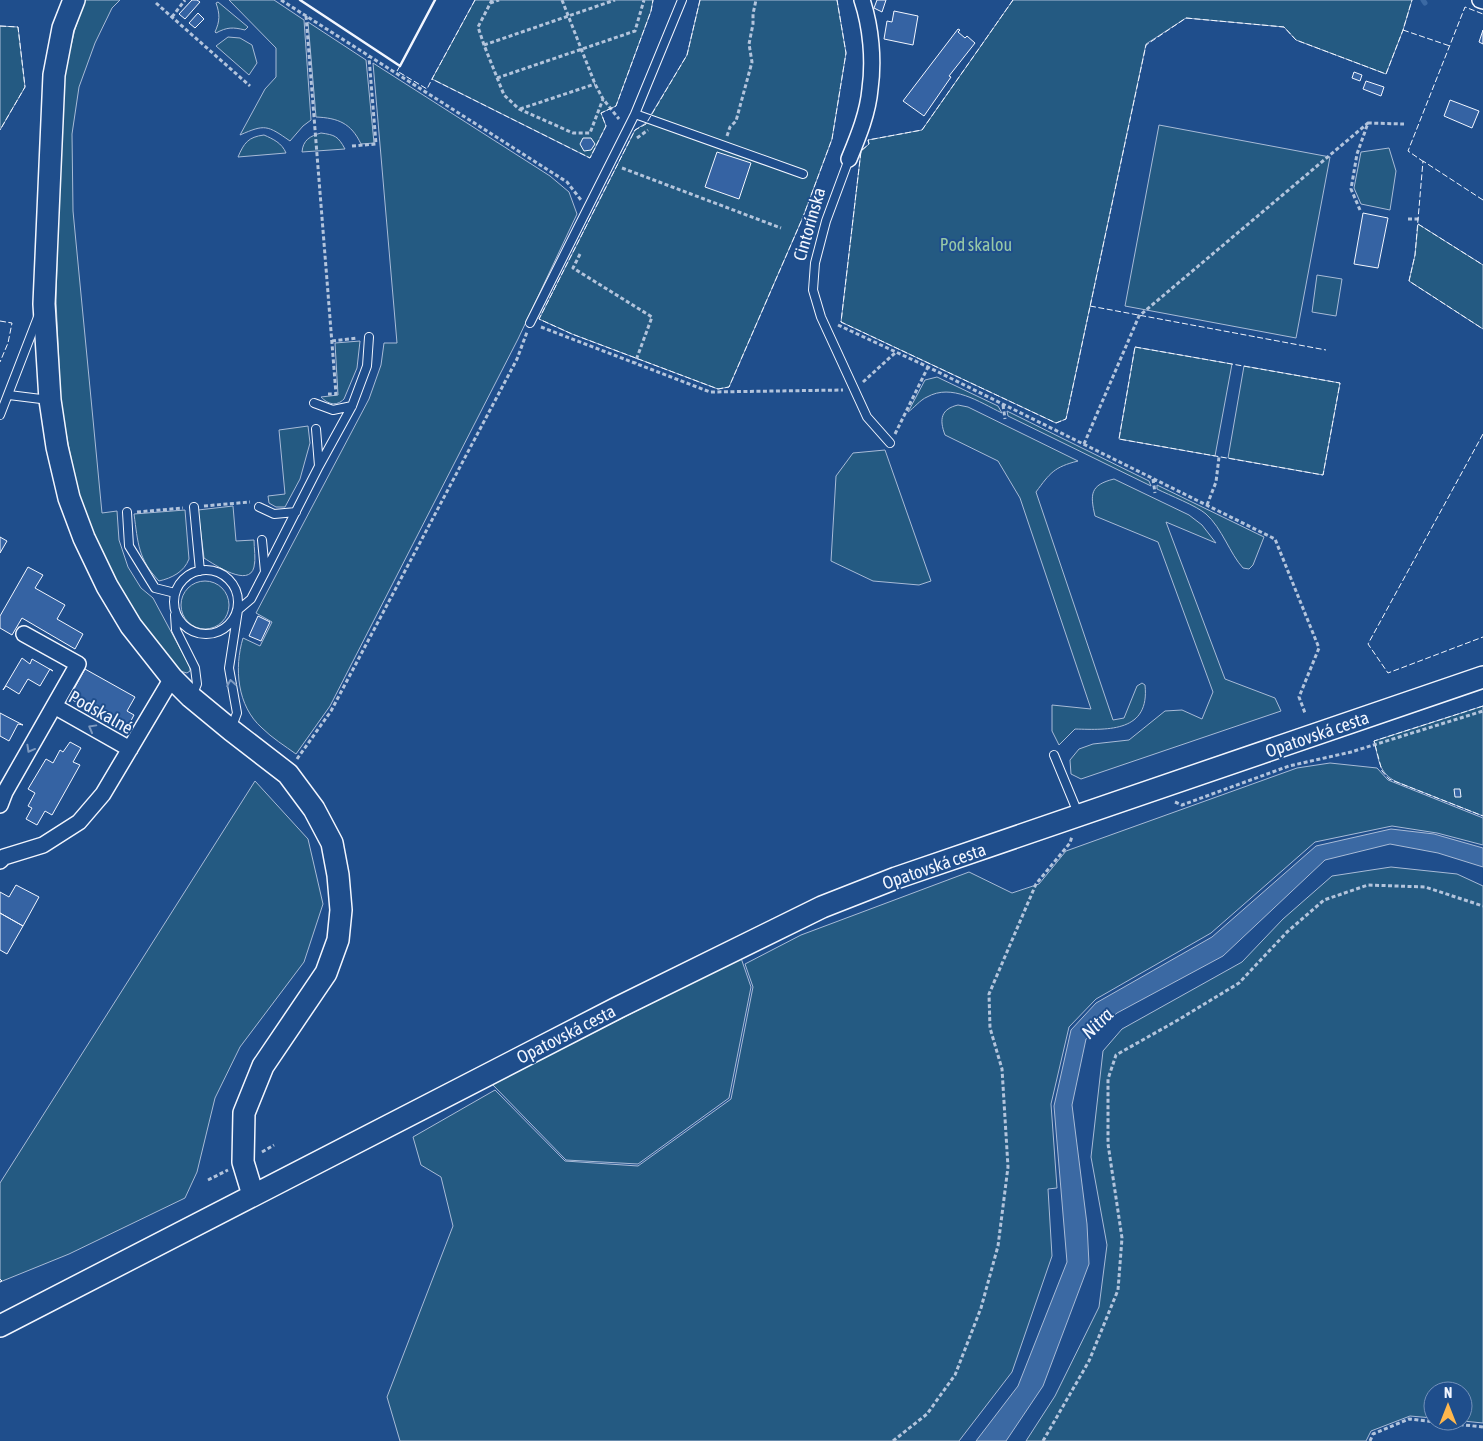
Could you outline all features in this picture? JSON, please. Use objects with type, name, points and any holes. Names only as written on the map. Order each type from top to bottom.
[{"type":"street","points":[[74,0],[63,28],[54,74],[44,304],[50,400],[57,448],[69,498],[84,538],[106,586],[132,626],[172,678],[191,697],[286,772],[314,809],[332,843],[338,875],[341,910],[338,940],[326,973],[263,1066],[244,1113],[243,1162],[253,1195]]},
{"type":"street","name":"Cintorínska","points":[[850,159],[862,127],[870,89],[871,53],[866,11],[862,0]]},
{"type":"street","name":"Podskalné","points":[[0,805],[5,792],[78,664],[24,634]]},
{"type":"street","name":"Opatovská cesta","points":[[0,1326],[617,1008],[822,907],[896,878],[1483,677]]},
{"type":"street","name":"Podskalné","points":[[1,856],[42,845],[78,822],[104,794],[172,678]]},
{"type":"street","name":"Podskalné","points":[[54,706],[130,749]]},
{"type":"lane","points":[[530,323],[628,130],[682,0]]},
{"type":"lane","points":[[635,114],[803,174]]},
{"type":"lane","name":"Cintorínska","points":[[850,159],[826,221],[815,263],[813,290],[822,317],[867,418],[890,443]]},
{"type":"lane","points":[[0,415],[44,304]]},
{"type":"lane","points":[[175,613],[185,627],[200,635],[216,634],[230,624],[238,610],[251,599],[352,406],[367,366],[369,337]]},
{"type":"lane","points":[[9,395],[50,400]]},
{"type":"lane","points":[[314,403],[333,410],[352,406]]},
{"type":"lane","points":[[316,429],[319,466]]},
{"type":"lane","points":[[259,504],[274,514],[296,512]]},
{"type":"lane","points":[[194,507],[200,571]]},
{"type":"lane","points":[[126,512],[129,546],[155,588],[175,593]]},
{"type":"lane","points":[[262,540],[265,572]]},
{"type":"lane","points":[[191,697],[197,684],[195,668],[176,630],[173,604],[175,593],[180,583],[189,575],[200,571],[213,571],[224,576],[233,585],[238,597],[238,610],[229,668],[237,713],[231,730]]},
{"type":"lane","points":[[1054,755],[1079,816]]},
{"type":"path","points":[[172,17],[185,0]]},
{"type":"path","points":[[281,0],[567,182],[587,208]]},
{"type":"path","points":[[499,0],[491,2],[478,27],[504,95],[520,109],[573,133],[590,133],[603,99]]},
{"type":"path","points":[[562,0],[595,84],[603,99],[628,130]]},
{"type":"path","points":[[484,45],[615,0]]},
{"type":"path","points":[[497,78],[635,31],[644,0]]},
{"type":"path","points":[[726,139],[730,127],[736,121],[752,62],[749,44],[754,24],[753,14],[756,0]]},
{"type":"path","points":[[156,3],[250,86]]},
{"type":"path","points":[[306,16],[336,394],[321,395]]},
{"type":"path","points":[[352,146],[376,144],[369,56]]},
{"type":"path","points":[[520,109],[595,84]]},
{"type":"path","points":[[634,145],[638,137],[659,123]]},
{"type":"path","points":[[1360,210],[1351,189],[1357,154],[1368,123]]},
{"type":"path","points":[[1084,444],[1140,316],[1368,123],[1404,124]]},
{"type":"path","points":[[618,176],[626,160]]},
{"type":"path","points":[[622,168],[781,228]]},
{"type":"path","points":[[1408,219],[1419,219]]},
{"type":"path","points":[[581,252],[573,268],[652,317],[635,363]]},
{"type":"path","points":[[822,317],[928,367],[1275,539],[1319,648],[1299,697],[1305,713]]},
{"type":"path","points":[[286,772],[331,711],[517,359],[530,323],[710,392],[855,390],[896,352]]},
{"type":"path","points":[[890,443],[928,367]]},
{"type":"path","points":[[1003,404],[1005,419]]},
{"type":"path","points":[[1207,505],[1216,482],[1219,456]]},
{"type":"path","points":[[1152,478],[1155,493]]},
{"type":"path","points":[[217,505],[259,504]]},
{"type":"path","points":[[154,510],[167,509]]},
{"type":"path","points":[[1164,786],[1170,801],[1182,805],[1289,766],[1351,752],[1483,711]]},
{"type":"path","points":[[893,1441],[927,1414],[955,1375],[981,1308],[998,1246],[1008,1167],[1002,1069],[990,1028],[989,994],[1036,884],[1070,843],[1079,816]]},
{"type":"path","points":[[1043,1441],[1090,1361],[1118,1290],[1122,1238],[1108,1144],[1108,1079],[1116,1055],[1239,983],[1287,932],[1324,900],[1368,885],[1425,887],[1483,906]]},
{"type":"path","points":[[1370,1441],[1373,1434],[1409,1419],[1483,1427]]},
{"type":"green space","points":[[85,0],[120,0],[112,8],[95,43],[79,87],[72,134],[73,211],[102,513],[117,511],[119,540],[128,567],[141,588],[153,598],[190,667],[190,671],[187,673],[180,671],[148,634],[113,576],[80,504],[61,408],[56,300],[62,82],[75,29]]},
{"type":"green space","points":[[229,0],[274,0],[304,20],[311,120],[290,141],[271,129],[266,128],[255,129],[240,135],[265,89],[276,77],[276,48]]},
{"type":"green space","points":[[475,0],[653,0],[651,11],[616,106],[601,113],[606,126],[590,158],[432,79]]},
{"type":"green space","points":[[700,0],[837,0],[846,53],[832,139],[803,217],[729,387],[718,389],[572,334],[539,319],[635,130],[646,123],[687,55]]},
{"type":"green space","name":"Pod skalou","points":[[1013,0],[1412,0],[1386,74],[1296,40],[1284,27],[1186,18],[1146,44],[1066,419],[1056,423],[841,322],[861,151],[869,144],[868,140],[922,130]]},
{"type":"green space","points":[[218,2],[248,27],[245,30],[230,28],[216,33],[219,18],[216,3]]},
{"type":"green space","points":[[308,22],[366,60],[374,143],[361,144],[353,131],[343,123],[337,120],[316,117]]},
{"type":"green space","points":[[0,26],[18,27],[25,87],[0,130]]},
{"type":"green space","points":[[228,37],[240,38],[252,45],[257,63],[249,75],[216,46]]},
{"type":"green space","points":[[373,63],[550,176],[569,192],[577,214],[518,339],[330,706],[296,754],[266,732],[247,709],[238,674],[240,650],[243,638],[260,646],[272,622],[256,613],[369,399],[381,365],[384,343],[397,343]]},
{"type":"green space","points":[[1159,125],[1330,157],[1296,338],[1125,306]]},
{"type":"green space","points":[[321,133],[336,137],[345,149],[302,152],[304,144],[308,139]]},
{"type":"green space","points":[[264,135],[280,144],[286,153],[238,157],[242,148],[250,139]]},
{"type":"green space","points":[[1389,148],[1396,171],[1390,210],[1361,204],[1354,188],[1361,152]]},
{"type":"green space","points":[[1418,224],[1483,265],[1483,329],[1409,281],[1415,255]]},
{"type":"green space","points":[[1317,275],[1342,279],[1336,316],[1312,312]]},
{"type":"green space","points":[[360,341],[357,368],[344,399],[335,404],[326,401],[321,397],[338,395],[335,343]]},
{"type":"green space","points":[[1135,347],[1232,364],[1215,456],[1119,439]]},
{"type":"green space","points":[[1244,366],[1340,383],[1323,475],[1228,458]]},
{"type":"green space","points":[[937,377],[998,406],[1002,413],[975,399],[946,392],[936,393],[924,398],[908,412],[925,380]]},
{"type":"green space","points":[[958,405],[968,407],[1078,461],[1058,468],[1036,492],[1113,720],[1124,718],[1137,686],[1142,683],[1145,685],[1145,700],[1141,712],[1134,720],[1125,725],[1101,729],[1075,729],[1059,745],[1052,731],[1052,705],[1091,709],[1020,498],[998,461],[945,435],[942,424],[943,416],[948,409]]},
{"type":"green space","points":[[1007,411],[1149,481],[1151,486],[1008,416]]},
{"type":"green space","points":[[308,426],[310,443],[300,479],[285,507],[276,507],[269,503],[268,496],[285,494],[279,430]]},
{"type":"green space","points":[[885,450],[931,581],[919,585],[873,581],[831,561],[836,476],[853,453]]},
{"type":"green space","points":[[1114,479],[1189,515],[1202,525],[1216,543],[1166,522],[1225,679],[1275,698],[1281,711],[1081,779],[1071,774],[1070,760],[1079,749],[1093,744],[1129,740],[1165,711],[1182,710],[1202,719],[1213,692],[1158,542],[1095,516],[1092,502],[1094,491],[1100,484]]},
{"type":"green space","points":[[1157,485],[1264,537],[1253,565],[1249,569],[1243,568],[1217,526],[1206,514],[1190,504],[1157,489]]},
{"type":"green space","points":[[233,506],[236,541],[254,540],[254,567],[251,573],[246,575],[231,573],[204,558],[198,510]]},
{"type":"green space","points":[[185,510],[189,559],[187,564],[177,574],[159,581],[147,565],[140,550],[134,514]]},
{"type":"green space","points":[[200,581],[210,581],[219,585],[225,591],[229,605],[225,619],[219,625],[210,629],[200,629],[191,625],[185,619],[181,610],[181,600],[185,591],[191,585]]},
{"type":"green space","points":[[1483,706],[1483,816],[1397,782],[1383,770],[1378,760],[1374,741]]},
{"type":"green space","points":[[1330,763],[1377,768],[1388,780],[1483,818],[1483,845],[1437,833],[1392,826],[1315,842],[1211,933],[1096,999],[1069,1027],[1051,1104],[1057,1188],[1048,1189],[1052,1256],[1012,1372],[959,1441],[400,1441],[387,1397],[453,1226],[441,1177],[421,1165],[413,1137],[495,1090],[565,1161],[638,1166],[731,1099],[753,987],[745,964],[801,935],[969,872],[1012,893],[1039,884],[1066,851],[1297,768]]},
{"type":"green space","points":[[255,781],[308,839],[323,904],[304,962],[240,1047],[215,1098],[197,1172],[185,1198],[69,1254],[0,1282],[0,1183]]},
{"type":"green space","points":[[1391,867],[1457,874],[1483,886],[1483,1423],[1473,1422],[1473,1381],[1423,1381],[1423,1417],[1410,1416],[1371,1431],[1366,1441],[1026,1441],[1055,1396],[1099,1307],[1107,1245],[1091,1157],[1103,1051],[1122,1029],[1242,962],[1283,919],[1332,876]]},
{"type":"green space","points":[[741,958],[751,987],[729,1098],[638,1164],[566,1160],[492,1084]]},
{"type":"water","name":"Nitra","points":[[1391,829],[1434,834],[1483,848],[1483,867],[1438,853],[1390,844],[1325,860],[1223,956],[1117,1013],[1086,1039],[1072,1105],[1087,1224],[1089,1264],[1043,1386],[1006,1441],[976,1441],[1018,1386],[1067,1262],[1054,1106],[1071,1030],[1096,1003],[1212,937],[1316,846]]},
{"type":"building","points":[[192,0],[200,2],[185,19],[179,14]]},
{"type":"building","points":[[877,0],[886,0],[882,12],[874,8]]},
{"type":"building","points":[[894,11],[918,16],[913,45],[884,39],[887,21],[892,22]]},
{"type":"building","points":[[198,13],[204,19],[195,28],[189,23]]},
{"type":"building","points":[[958,29],[960,30],[958,32],[965,38],[967,36],[975,43],[949,76],[951,77],[924,116],[903,101]]},
{"type":"building","points":[[1483,30],[1483,44],[1479,42]]},
{"type":"building","points":[[1354,72],[1362,75],[1360,81],[1352,78]]},
{"type":"building","points":[[1366,81],[1384,87],[1381,96],[1363,89]]},
{"type":"building","points":[[1450,100],[1479,111],[1472,128],[1444,116]]},
{"type":"building","points":[[583,138],[591,138],[595,144],[591,150],[584,151],[580,144]]},
{"type":"building","points":[[717,152],[751,163],[739,199],[705,187]]},
{"type":"building","points":[[1363,213],[1388,218],[1378,268],[1354,264]]},
{"type":"building","points":[[0,537],[7,541],[0,553]]},
{"type":"building","points":[[28,567],[43,575],[35,588],[65,605],[57,619],[83,634],[75,649],[22,618],[12,635],[0,628],[0,616]]},
{"type":"building","points":[[258,616],[270,622],[261,641],[249,636]]},
{"type":"building","points":[[22,658],[30,664],[32,659],[50,669],[40,686],[28,679],[19,694],[6,686],[3,690]]},
{"type":"building","points":[[85,669],[135,697],[127,711],[134,715],[126,730],[105,719],[104,721],[90,714],[92,711],[69,698]]},
{"type":"building","points":[[0,713],[23,725],[18,724],[9,741],[0,736]]},
{"type":"building","points":[[70,742],[81,748],[73,762],[80,765],[52,815],[45,811],[37,825],[26,819],[32,808],[28,806],[35,793],[28,789],[46,759],[53,763],[60,750],[63,752]]},
{"type":"building","points":[[1454,789],[1460,789],[1461,797],[1455,797]]},
{"type":"building","points":[[16,885],[39,897],[23,926],[0,913],[0,892],[9,897]]},
{"type":"building","points":[[0,913],[23,926],[7,954],[0,950]]},
{"type":"fence","points":[[475,0],[432,79],[590,158],[606,126],[601,113],[616,106],[651,11],[653,0]]},
{"type":"fence","points":[[700,0],[687,55],[646,124],[635,130],[539,319],[572,334],[718,389],[729,387],[803,217],[832,139],[846,53],[837,0]]},
{"type":"fence","points":[[1013,0],[922,130],[868,140],[869,144],[861,151],[841,322],[1056,423],[1066,419],[1146,45],[1186,18],[1284,27],[1296,40],[1386,74],[1412,0]]},
{"type":"fence","points":[[1424,162],[1408,151],[1465,7],[1483,14]]},
{"type":"fence","points":[[0,26],[18,27],[25,87],[0,130]]},
{"type":"fence","points":[[1403,30],[1450,46]]},
{"type":"fence","points":[[400,66],[397,71],[427,89],[432,79]]},
{"type":"fence","points":[[1483,200],[1423,161],[1415,255],[1409,281],[1483,329]]},
{"type":"fence","points":[[1418,224],[1483,265]]},
{"type":"fence","points":[[1090,306],[1326,350]]},
{"type":"fence","points":[[0,321],[12,323],[8,343],[0,362]]},
{"type":"fence","points":[[1135,347],[1340,383],[1323,475],[1119,439],[1135,347]]},
{"type":"fence","points":[[1483,434],[1368,644],[1388,673],[1483,637]]},
{"type":"fence","points":[[1483,706],[1374,741],[1382,771],[1389,779],[1483,816]]},
{"type":"fence","points":[[0,1279],[2,1281],[0,1282]]},
{"type":"wall","points":[[300,0],[400,66],[435,0]]}]
